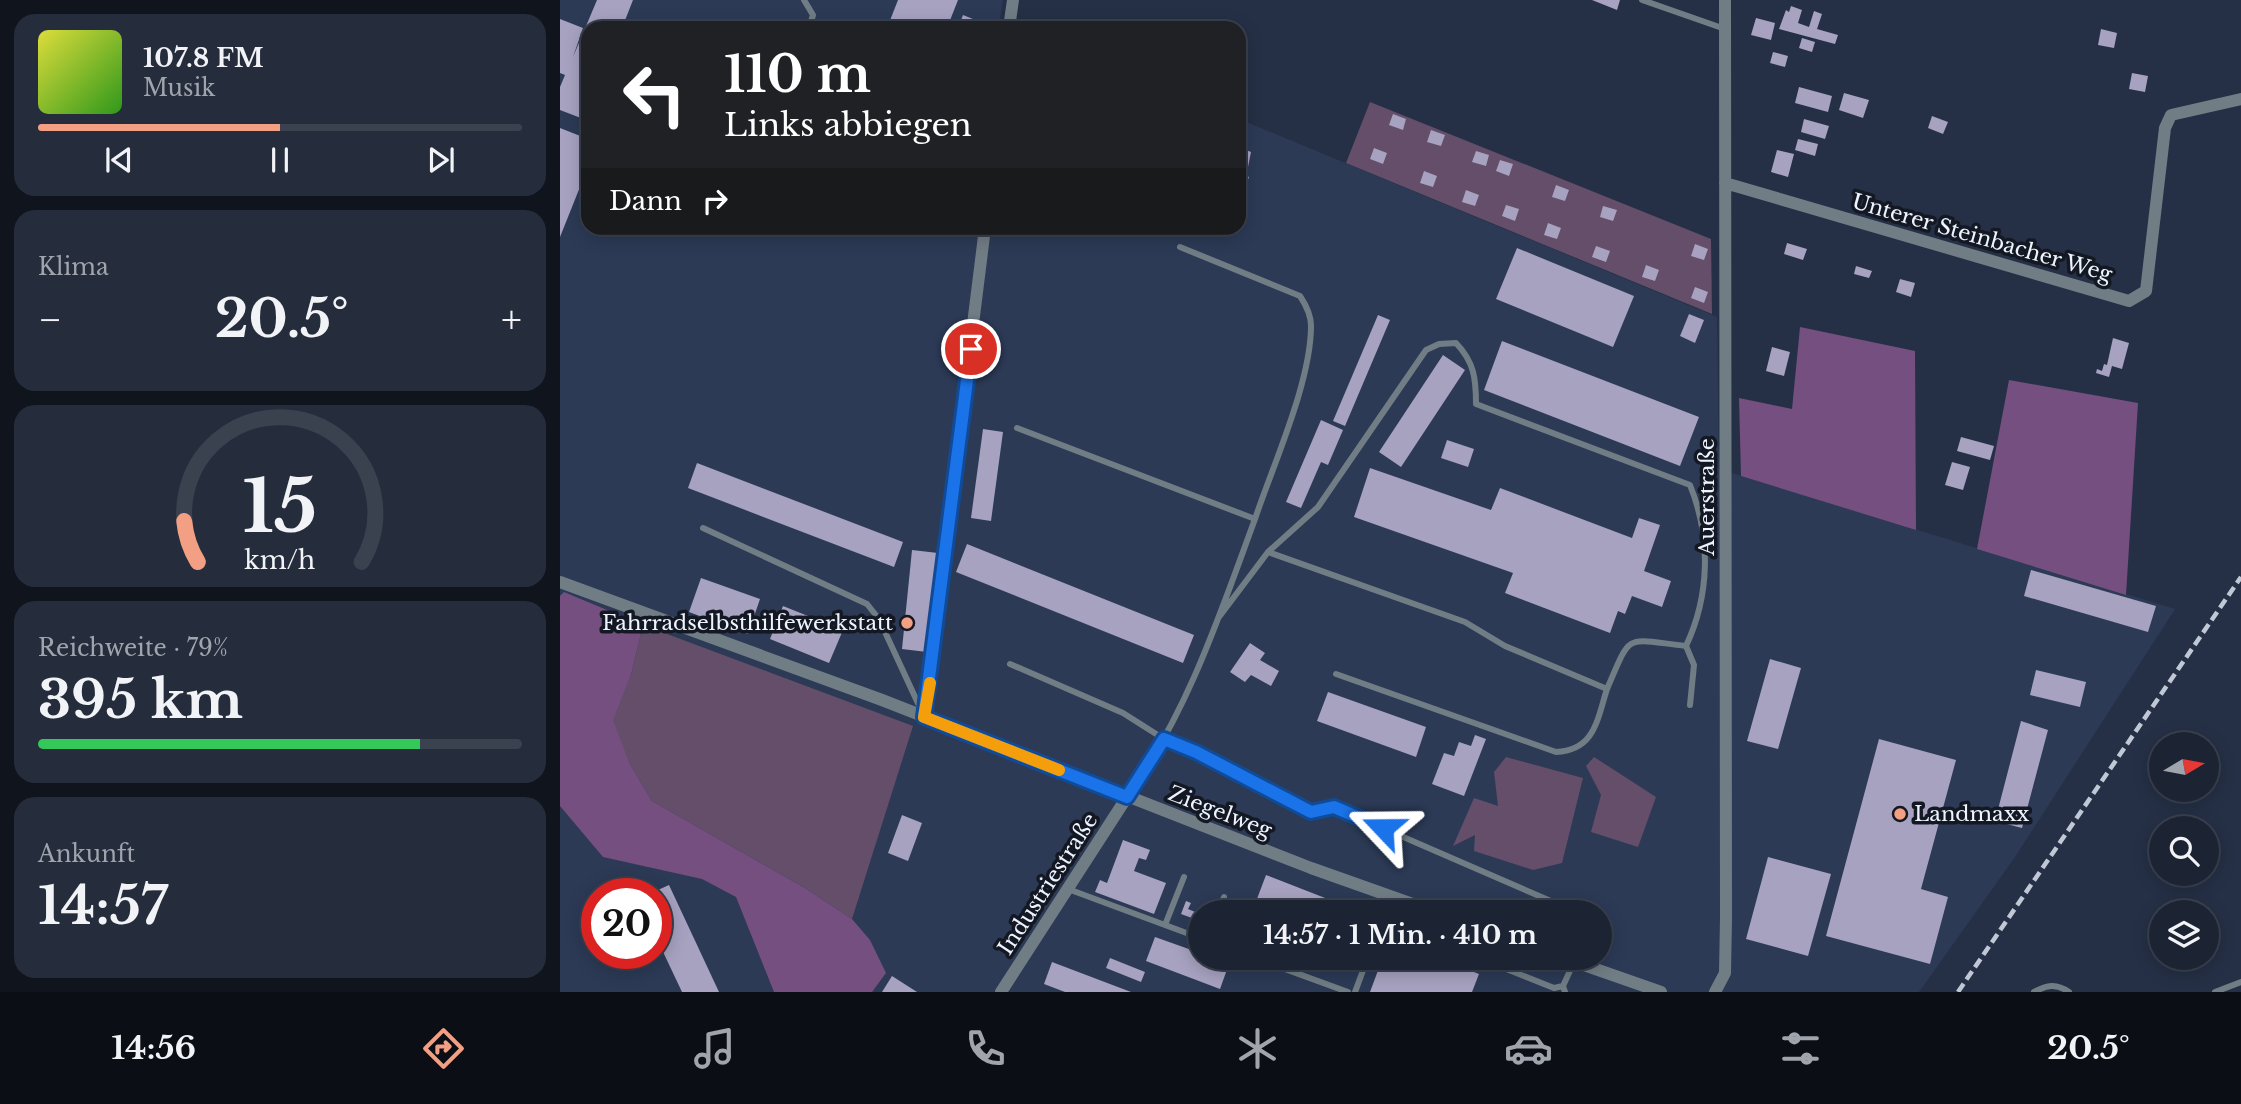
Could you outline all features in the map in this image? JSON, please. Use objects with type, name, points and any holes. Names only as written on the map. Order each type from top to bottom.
[{"type":"street","points":[[1010,21],[1013,0]]},
{"type":"street","name":"Auerstraße","points":[[1715,992],[1725,973],[1725,0]]},
{"type":"street","name":"Unterer Steinbacher Weg","points":[[1725,183],[2129,301],[2146,291],[2165,128],[2171,115],[2241,99]]},
{"type":"street","points":[[924,717],[984,235]]},
{"type":"street","name":"Ziegelweg","points":[[560,582],[1404,900]]},
{"type":"street","name":"Industriestraße","points":[[1001,992],[1127,797]]},
{"type":"street","points":[[1597,970],[1661,992]]},
{"type":"lane","points":[[804,0],[813,15],[811,21]]},
{"type":"lane","points":[[1642,0],[1725,29]]},
{"type":"lane","points":[[1127,797],[1164,739],[1219,617],[1255,519],[1308,354],[1311,324],[1307,307],[1300,296],[1180,247]]},
{"type":"lane","points":[[1219,617],[1268,552],[1318,506],[1426,350],[1438,344],[1456,343],[1469,356],[1476,374],[1476,404],[1690,485],[1704,541],[1703,601],[1686,646],[1694,665],[1690,705]]},
{"type":"lane","points":[[1017,428],[1255,519]]},
{"type":"lane","points":[[702,528],[867,604],[879,619],[924,717]]},
{"type":"lane","points":[[1268,552],[1465,622],[1505,646],[1607,689]]},
{"type":"lane","points":[[1336,674],[1556,752],[1572,751],[1592,733],[1626,646],[1635,640],[1686,646]]},
{"type":"lane","points":[[1010,664],[1123,713],[1164,739],[1196,752],[1311,812],[1334,807],[1548,900]]},
{"type":"lane","points":[[1165,925],[1184,877]]},
{"type":"lane","points":[[1066,888],[1188,934]]},
{"type":"lane","points":[[1288,970],[1348,992]]},
{"type":"lane","points":[[1356,992],[1364,970]]},
{"type":"lane","points":[[1509,970],[1554,988],[1564,989],[1571,970]]},
{"type":"lane","points":[[2215,992],[2241,982]]},
{"type":"lane","points":[[2034,992],[2047,985],[2060,986],[2069,992]]},
{"type":"shaded area","points":[[560,0],[1003,0],[1000,20],[1002,21],[581,21],[581,235],[1246,235],[1246,122],[1717,317],[1719,469],[2175,609],[2015,857],[1919,992],[560,992]]},
{"type":"shaded area","points":[[1370,102],[1711,239],[1712,314],[1346,163]]},
{"type":"shaded area","points":[[1800,327],[1915,351],[1916,530],[1741,476],[1739,398],[1792,409]]},
{"type":"shaded area","points":[[2009,380],[2138,403],[2126,595],[1977,549]]},
{"type":"shaded area","points":[[564,592],[643,625],[631,675],[613,720],[630,764],[652,801],[805,888],[852,919],[870,940],[886,973],[872,992],[774,992],[736,897],[702,879],[603,857],[560,806],[560,596]]},
{"type":"shaded area","points":[[643,625],[913,726],[852,919],[805,888],[652,801],[630,764],[612,720],[631,675]]},
{"type":"shaded area","points":[[1506,757],[1583,778],[1562,863],[1533,870],[1474,851],[1475,835],[1453,846],[1474,798],[1498,806],[1494,772]]},
{"type":"shaded area","points":[[1594,757],[1656,797],[1638,847],[1591,832],[1601,795],[1586,766]]},
{"type":"building","points":[[597,0],[633,0],[625,21],[588,21]]},
{"type":"building","points":[[898,0],[958,0],[950,21],[890,21]]},
{"type":"building","points":[[1592,0],[1620,0],[1617,10]]},
{"type":"building","points":[[1791,6],[1802,10],[1798,23],[1809,27],[1814,11],[1822,14],[1817,29],[1838,35],[1835,44],[1779,29],[1786,10],[1789,12]]},
{"type":"building","points":[[963,15],[978,21],[961,21]]},
{"type":"building","points":[[1756,18],[1775,23],[1771,40],[1751,35]]},
{"type":"building","points":[[560,19],[581,27],[573,57],[581,38],[581,118],[560,110],[560,87],[565,75],[560,73]]},
{"type":"building","points":[[2101,29],[2117,33],[2114,48],[2098,45]]},
{"type":"building","points":[[1802,38],[1815,42],[1812,52],[1799,48]]},
{"type":"building","points":[[1773,52],[1788,56],[1785,67],[1770,63]]},
{"type":"building","points":[[2132,73],[2148,76],[2145,92],[2129,89]]},
{"type":"building","points":[[1799,87],[1832,96],[1828,112],[1795,103]]},
{"type":"building","points":[[1844,93],[1869,100],[1863,118],[1839,110]]},
{"type":"building","points":[[1393,114],[1406,119],[1403,130],[1389,125]]},
{"type":"building","points":[[1932,116],[1948,122],[1943,134],[1928,128]]},
{"type":"building","points":[[1804,119],[1829,126],[1825,139],[1801,132]]},
{"type":"building","points":[[560,128],[581,136],[581,184],[560,237]]},
{"type":"building","points":[[1431,130],[1445,135],[1441,146],[1427,142]]},
{"type":"building","points":[[1798,139],[1818,144],[1815,156],[1795,150]]},
{"type":"building","points":[[1374,148],[1387,153],[1383,164],[1370,159]]},
{"type":"building","points":[[1246,150],[1251,152],[1246,169]]},
{"type":"building","points":[[1777,150],[1794,154],[1788,177],[1771,172]]},
{"type":"building","points":[[1476,151],[1489,155],[1486,166],[1472,162]]},
{"type":"building","points":[[1500,160],[1513,164],[1509,176],[1496,171]]},
{"type":"building","points":[[1424,171],[1437,176],[1433,187],[1420,183]]},
{"type":"building","points":[[1556,185],[1569,190],[1565,201],[1552,197]]},
{"type":"building","points":[[1466,190],[1479,195],[1475,206],[1462,202]]},
{"type":"building","points":[[1506,205],[1519,209],[1515,221],[1502,216]]},
{"type":"building","points":[[1603,206],[1617,210],[1613,221],[1600,217]]},
{"type":"building","points":[[1548,223],[1561,228],[1557,239],[1544,235]]},
{"type":"building","points":[[1787,243],[1807,249],[1803,260],[1784,254]]},
{"type":"building","points":[[1695,244],[1708,249],[1704,260],[1691,256]]},
{"type":"building","points":[[1596,246],[1610,251],[1606,262],[1592,257]]},
{"type":"building","points":[[1517,248],[1634,296],[1613,347],[1496,299]]},
{"type":"building","points":[[1646,265],[1659,270],[1655,281],[1642,277]]},
{"type":"building","points":[[1856,266],[1872,271],[1869,278],[1854,274]]},
{"type":"building","points":[[1900,279],[1915,283],[1911,297],[1896,292]]},
{"type":"building","points":[[1695,287],[1708,292],[1704,303],[1691,298]]},
{"type":"building","points":[[1689,314],[1704,320],[1695,343],[1680,336]]},
{"type":"building","points":[[1378,315],[1390,320],[1345,426],[1333,421]]},
{"type":"building","points":[[2113,338],[2129,343],[2122,369],[2112,366],[2109,377],[2096,373],[2097,369],[2102,371],[2104,364],[2107,365]]},
{"type":"building","points":[[1502,341],[1699,417],[1680,466],[1484,390]]},
{"type":"building","points":[[1772,347],[1790,352],[1784,376],[1766,371]]},
{"type":"building","points":[[1443,355],[1465,370],[1401,467],[1379,452]]},
{"type":"building","points":[[1321,420],[1343,430],[1328,465],[1321,462],[1301,508],[1286,502]]},
{"type":"building","points":[[983,429],[1003,432],[991,521],[971,518]]},
{"type":"building","points":[[1961,437],[1994,446],[1990,460],[1957,451]]},
{"type":"building","points":[[1447,440],[1474,449],[1468,467],[1441,458]]},
{"type":"building","points":[[1952,462],[1970,467],[1963,490],[1945,485]]},
{"type":"building","points":[[697,463],[903,542],[894,567],[688,488]]},
{"type":"building","points":[[1370,468],[1491,510],[1500,488],[1632,538],[1639,518],[1660,525],[1644,571],[1671,581],[1662,607],[1632,596],[1625,614],[1618,611],[1610,633],[1505,593],[1513,573],[1354,517]]},
{"type":"building","points":[[967,544],[1194,635],[1183,663],[956,572]]},
{"type":"building","points":[[912,550],[938,553],[927,652],[902,649]]},
{"type":"building","points":[[2031,570],[2156,606],[2148,632],[2024,596]]},
{"type":"building","points":[[701,578],[760,599],[748,634],[689,612]]},
{"type":"building","points":[[783,606],[843,630],[829,663],[770,639]]},
{"type":"building","points":[[1250,643],[1265,653],[1260,660],[1279,671],[1271,686],[1251,675],[1245,682],[1230,672]]},
{"type":"building","points":[[1770,659],[1801,668],[1778,749],[1747,741]]},
{"type":"building","points":[[2036,670],[2086,682],[2080,707],[2030,695]]},
{"type":"building","points":[[1328,692],[1426,727],[1416,757],[1317,721]]},
{"type":"building","points":[[2021,721],[2048,730],[2022,828],[1995,821]]},
{"type":"building","points":[[1475,735],[1486,739],[1464,796],[1432,784],[1444,753],[1454,756],[1459,742],[1471,746]]},
{"type":"building","points":[[1879,739],[1956,760],[1921,889],[1948,897],[1930,964],[1826,936]]},
{"type":"building","points":[[902,815],[922,823],[908,861],[888,853]]},
{"type":"building","points":[[1123,840],[1150,850],[1146,860],[1139,858],[1134,871],[1166,883],[1154,914],[1095,892],[1100,880],[1107,883]]},
{"type":"building","points":[[1768,857],[1831,874],[1808,956],[1746,939]]},
{"type":"building","points":[[1266,875],[1330,900],[1257,900]]},
{"type":"building","points":[[672,891],[719,992],[682,992],[671,969]]},
{"type":"building","points":[[1186,901],[1188,902],[1188,917],[1181,914]]},
{"type":"building","points":[[1155,937],[1188,949],[1188,970],[1227,970],[1220,989],[1146,961]]},
{"type":"building","points":[[1110,958],[1145,972],[1141,982],[1106,968]]},
{"type":"building","points":[[1052,962],[1131,992],[1065,992],[1044,984]]},
{"type":"building","points":[[1378,970],[1469,970],[1479,974],[1472,992],[1370,992]]},
{"type":"building","points":[[892,976],[917,992],[882,992]]},
{"type":"railway","points":[[1958,992],[2241,577]]},
{"type":"slow traffic","points":[[930,683],[924,717],[1059,770]]},
{"type":"place","name":"Fahrradselbsthilfewerkstatt","points":[[907,623]]},
{"type":"place","name":"Landmaxx","points":[[1900,814]]},
{"type":"route","points":[[971,349],[924,717],[1127,797],[1164,739],[1196,752],[1311,812],[1334,807],[1383,828]]}]
